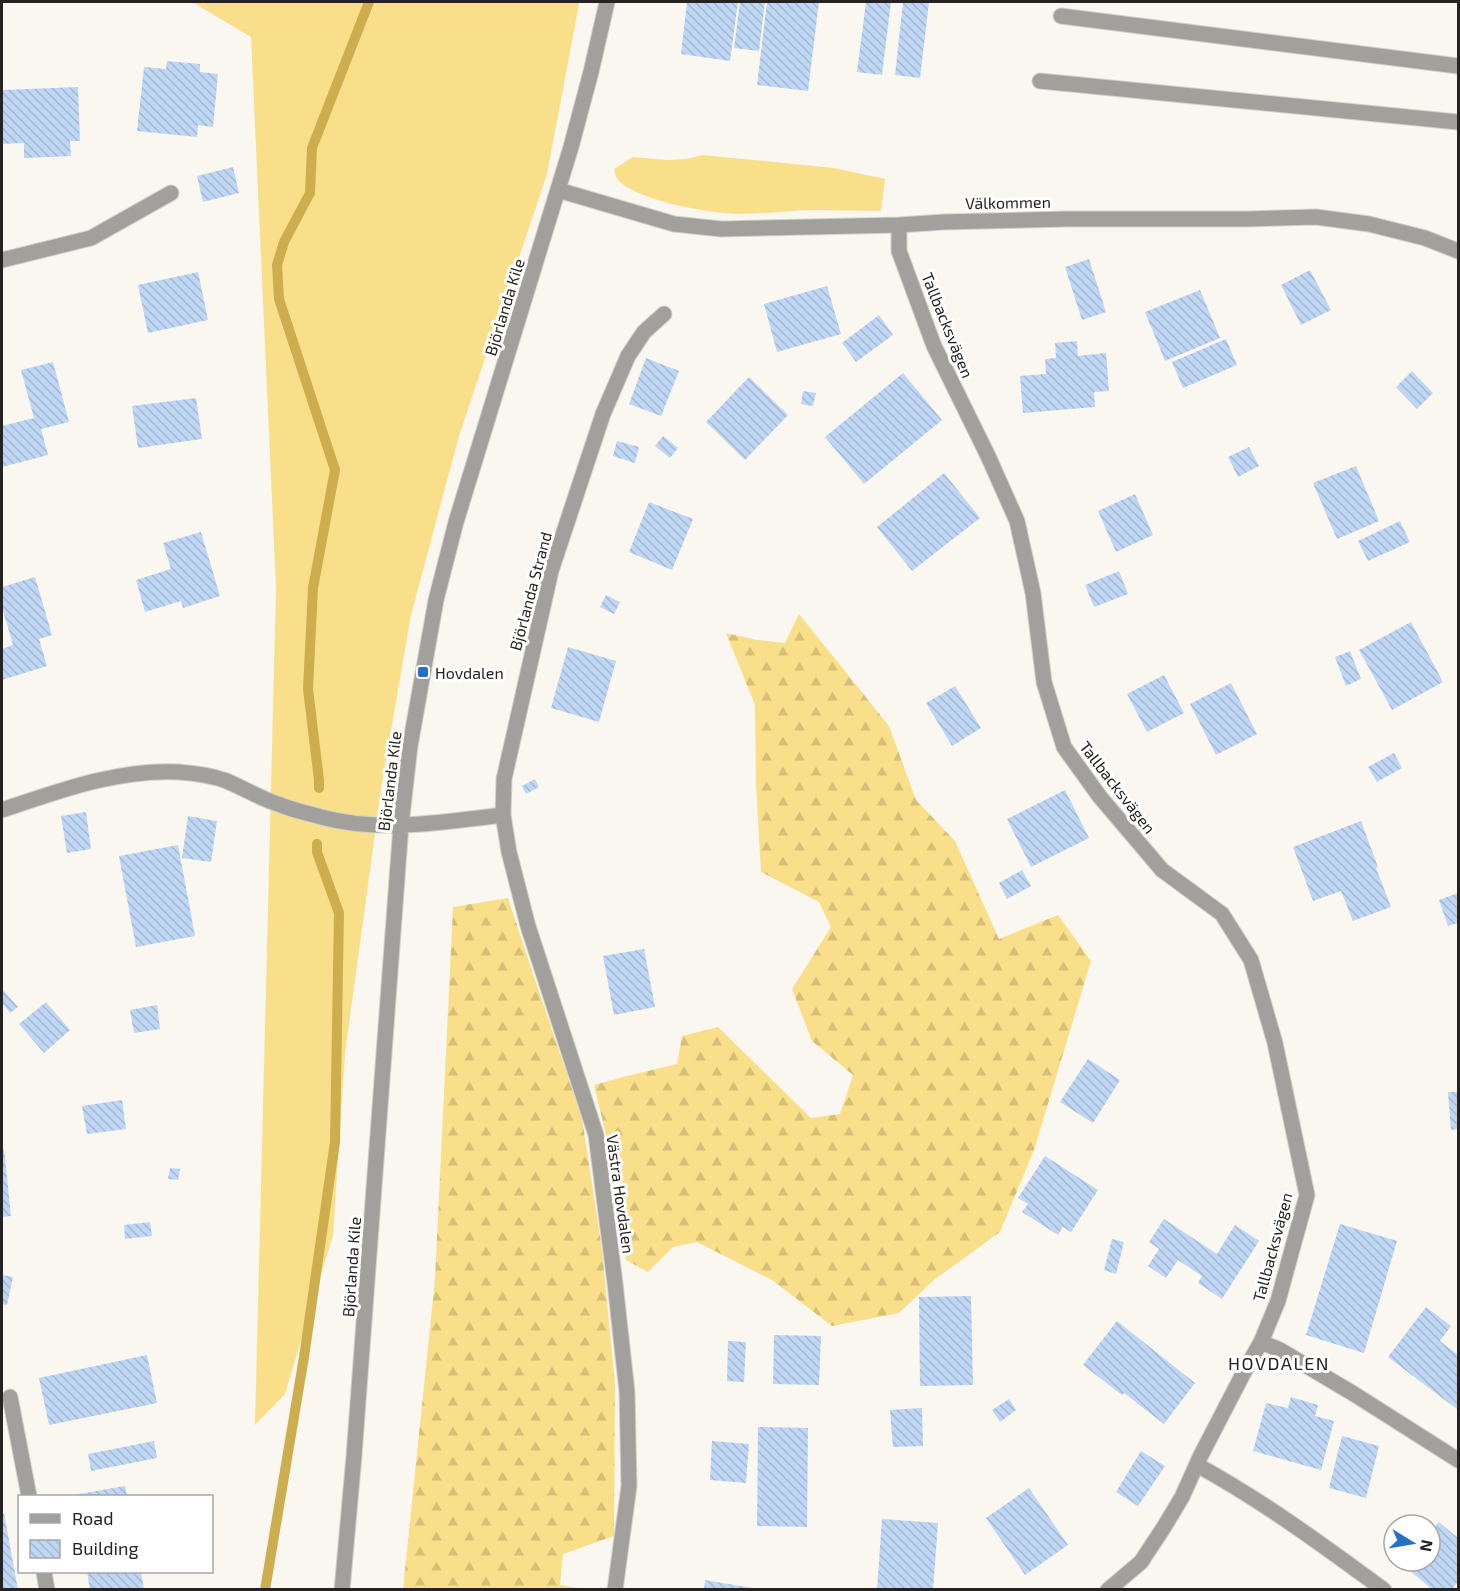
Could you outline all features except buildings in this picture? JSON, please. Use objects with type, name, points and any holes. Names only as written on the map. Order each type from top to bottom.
[{"type":"street","name":"Björlanda Kile","points":[[342,1590],[359,1398],[401,825],[411,746],[436,600],[456,522],[558,190],[591,72],[607,2]]},
{"type":"street","points":[[1061,16],[1458,66]]},
{"type":"street","points":[[1040,81],[1458,122]]},
{"type":"street","name":"Välkommen","points":[[558,190],[674,224],[721,229],[1067,219],[1316,217],[1369,224],[1425,238],[1458,251]]},
{"type":"street","points":[[2,260],[91,238],[171,193]]},
{"type":"street","name":"Tallbacksvägen","points":[[899,225],[899,251],[934,346],[1017,521],[1033,594],[1044,682],[1064,747],[1100,797],[1162,870],[1222,914],[1251,960],[1275,1043],[1307,1196],[1278,1301],[1261,1342],[1182,1497],[1141,1562],[1108,1590]]},
{"type":"street","name":"Björlanda Strand","points":[[503,815],[504,779],[551,571],[603,414],[615,385],[628,356],[644,332],[664,314]]},
{"type":"street","points":[[2,810],[115,776],[143,772],[180,772],[221,779],[278,804],[324,818],[381,825],[401,825],[503,815]]},
{"type":"street","name":"Västra Hovdalen","points":[[503,815],[509,852],[528,926],[596,1135],[627,1392],[629,1486],[615,1590]]},
{"type":"street","points":[[1261,1342],[1280,1350],[1354,1394],[1458,1460]]},
{"type":"street","points":[[10,1396],[30,1495]]},
{"type":"street","points":[[1197,1465],[1228,1482],[1316,1540],[1384,1590]]},
{"type":"street","points":[[44,1573],[47,1590]]},
{"type":"green space","points":[[192,2],[579,2],[547,174],[459,436],[411,615],[382,783],[345,1053],[333,1235],[285,1394],[255,1425],[276,588],[251,37]]},
{"type":"green space","points":[[703,155],[834,168],[885,179],[881,211],[817,210],[735,214],[699,210],[653,199],[639,193],[619,181],[614,169],[633,157],[667,160]]},
{"type":"green space","points":[[799,614],[889,726],[916,800],[955,841],[999,939],[1058,915],[1091,961],[1034,1150],[1000,1232],[934,1280],[899,1313],[832,1326],[772,1280],[697,1242],[673,1247],[648,1272],[626,1260],[613,1164],[594,1085],[677,1064],[682,1036],[718,1027],[811,1118],[840,1114],[853,1075],[812,1041],[792,989],[831,927],[819,902],[761,872],[756,785],[755,705],[726,633],[785,643]]},
{"type":"green space","points":[[508,898],[582,1118],[602,1250],[615,1384],[614,1536],[563,1554],[560,1585],[584,1589],[403,1589],[435,1279],[453,907]]},
{"type":"waterway","points":[[319,788],[308,689],[313,588],[335,470],[279,299],[277,265],[284,242],[310,193],[312,148],[369,2]]},
{"type":"waterway","points":[[265,1590],[304,1357],[335,1142],[339,913],[317,852],[317,844]]},
{"type":"place","name":"Hovdalen","points":[[423,672]]},
{"type":"district","name":"HOVDALEN","points":[[1279,1363]]}]
